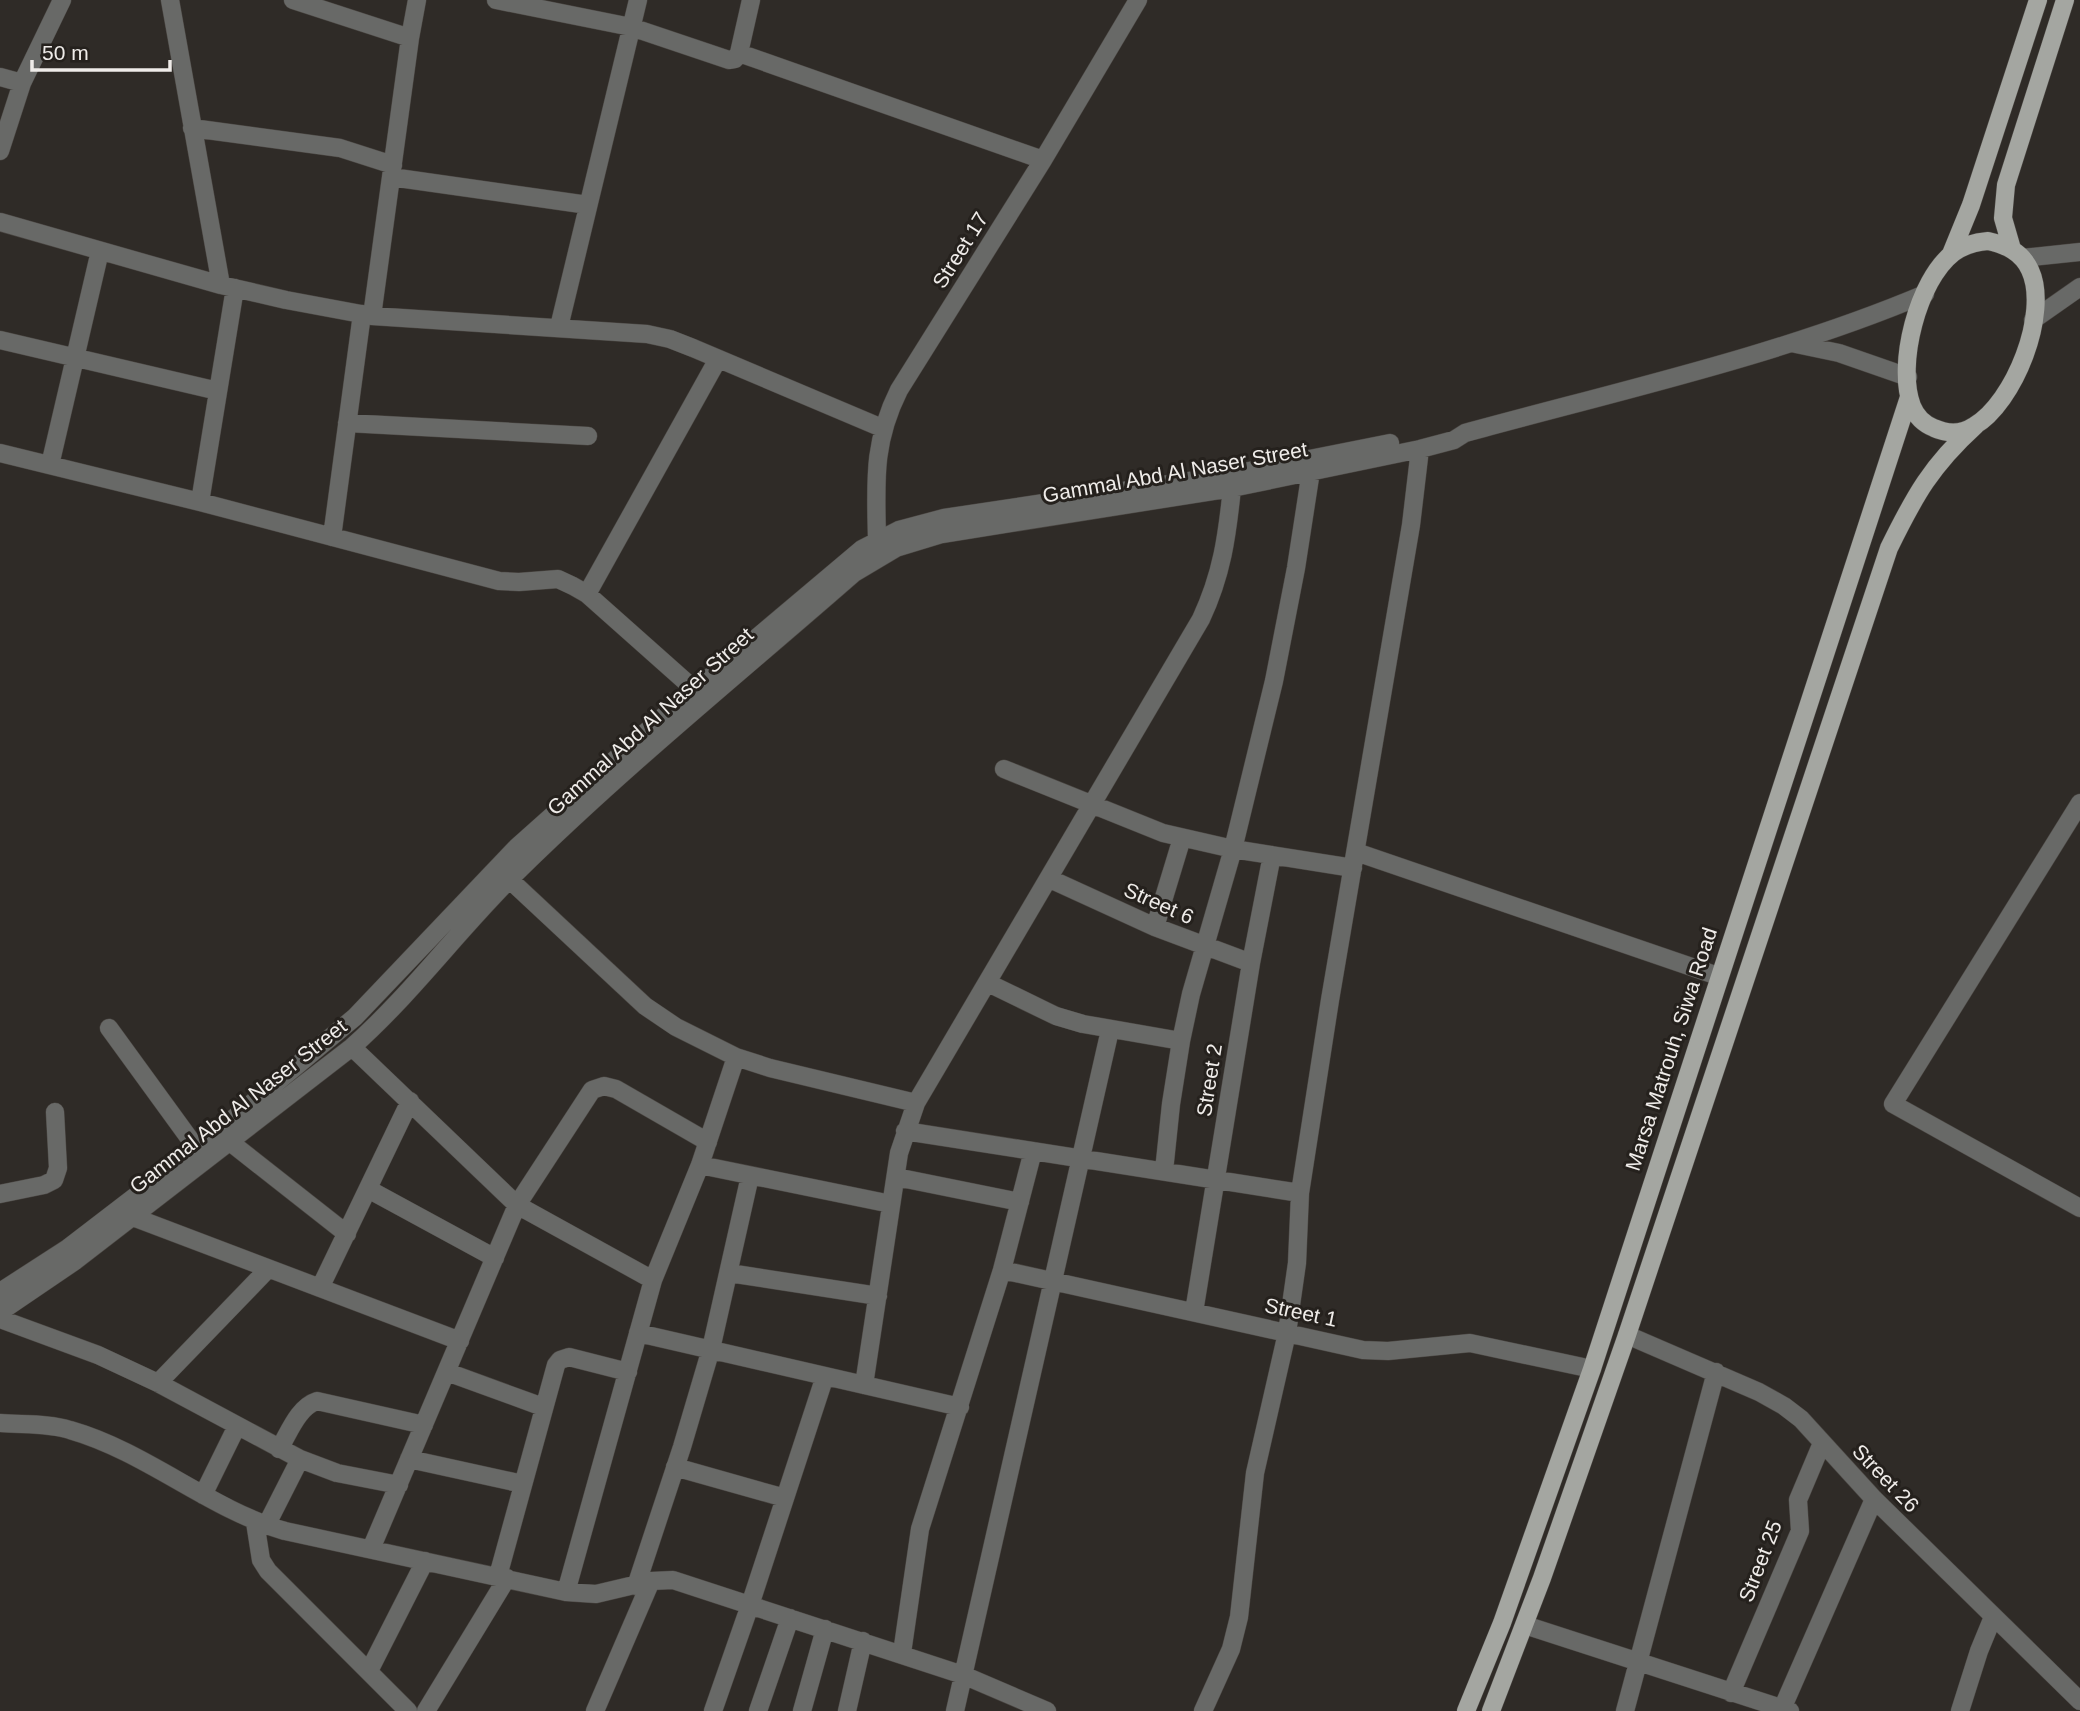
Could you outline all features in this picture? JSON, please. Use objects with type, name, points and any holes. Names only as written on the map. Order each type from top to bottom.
[{"type":"main road","points":[[1976,425],[1953,433],[1930,427],[1913,409],[1908,377],[1911,334],[1925,294],[1951,254],[1972,205],[2038,0]]},
{"type":"main road","points":[[1491,1711],[1525,1625],[1627,1335],[1889,548],[1925,479],[1948,450],[1997,404],[2017,373],[2030,338],[2034,281],[2017,254],[2003,218],[2006,185],[2065,0]]},
{"type":"main road","points":[[1951,254],[1975,242],[1988,241],[2017,254]]},
{"type":"main road","name":"Marsa Matrouh, Siwa Road","points":[[1466,1711],[1506,1612],[1592,1369],[1909,397]]},
{"type":"street","points":[[0,151],[22,83],[62,0]]},
{"type":"street","points":[[170,0],[192,128],[228,286],[218,391],[200,502]]},
{"type":"street","points":[[293,0],[410,38]]},
{"type":"street","points":[[332,537],[417,0]]},
{"type":"street","points":[[496,0],[631,27],[729,60],[735,59],[739,53],[751,0]]},
{"type":"street","points":[[559,327],[638,0]]},
{"type":"street","name":"Street 17","points":[[877,541],[876,470],[883,428],[899,390],[1043,160],[1138,0]]},
{"type":"street","points":[[739,53],[1043,160]]},
{"type":"street","points":[[0,77],[22,83]]},
{"type":"street","points":[[192,128],[330,146],[392,171],[588,205]]},
{"type":"street","points":[[0,222],[228,286],[367,315],[559,327],[647,334],[670,339],[883,428]]},
{"type":"street","points":[[50,465],[100,251]]},
{"type":"street","points":[[2017,254],[2080,252]]},
{"type":"street","points":[[2033,320],[2080,287]]},
{"type":"street","name":"Gammal Abd Al Naser Street","points":[[0,1292],[68,1248],[197,1149],[355,1017],[504,860],[854,573],[896,548],[942,534],[1232,488],[1420,449],[1454,440],[1465,433],[1792,343],[1925,294]]},
{"type":"street","points":[[0,340],[218,391]]},
{"type":"street","name":"Gammal Abd Al Naser Street","points":[[1792,343],[1839,353],[1908,377]]},
{"type":"street","points":[[587,594],[718,359]]},
{"type":"street","points":[[348,423],[588,436]]},
{"type":"street","name":"Gammal Abd Al Naser Street","points":[[0,1312],[75,1261],[352,1047],[385,1017],[509,879],[671,721],[695,690],[849,560],[877,541],[921,523],[944,518],[1229,475],[1452,430],[1465,433]]},
{"type":"street","points":[[1203,1711],[1231,1648],[1239,1617],[1255,1473],[1287,1333],[1297,1263],[1300,1193],[1411,525],[1420,449]]},
{"type":"street","points":[[0,453],[200,502],[499,581],[558,579],[587,594],[695,690]]},
{"type":"street","points":[[1164,1171],[1181,1041],[1204,947],[1233,849],[1286,625],[1311,471]]},
{"type":"street","points":[[864,1385],[891,1204],[905,1131],[916,1102],[1202,619],[1212,595],[1226,545],[1232,488]]},
{"type":"street","points":[[1004,769],[1163,834],[1272,855],[1354,860],[1718,976]]},
{"type":"street","points":[[2080,803],[1893,1104],[2080,1208]]},
{"type":"street","points":[[1155,927],[1182,838]]},
{"type":"street","name":"Street 2","points":[[1194,1312],[1251,963],[1272,855]]},
{"type":"street","points":[[509,879],[645,1006],[676,1027],[736,1057],[769,1068],[916,1102]]},
{"type":"street","name":"Street 6","points":[[1050,879],[1155,927],[1251,963]]},
{"type":"street","points":[[988,983],[1056,1016],[1110,1030],[1181,1041]]},
{"type":"street","points":[[109,1028],[197,1149]]},
{"type":"street","points":[[955,1711],[1110,1030]]},
{"type":"street","points":[[352,1047],[517,1205],[653,1280]]},
{"type":"street","points":[[566,1592],[653,1280],[700,1165],[736,1057]]},
{"type":"street","points":[[371,1549],[517,1205],[592,1090],[604,1086],[616,1089],[708,1142]]},
{"type":"street","points":[[320,1288],[410,1101]]},
{"type":"street","points":[[0,1194],[44,1185],[54,1180],[58,1168],[55,1112]]},
{"type":"street","points":[[905,1131],[1300,1193]]},
{"type":"street","points":[[230,1142],[347,1234]]},
{"type":"street","points":[[902,1653],[920,1529],[929,1493],[960,1406],[1002,1270],[1033,1151]]},
{"type":"street","points":[[700,1165],[891,1204]]},
{"type":"street","points":[[595,1711],[644,1584],[675,1467],[712,1349],[750,1176]]},
{"type":"street","points":[[896,1177],[1020,1202]]},
{"type":"street","points":[[368,1189],[495,1258]]},
{"type":"street","points":[[133,1217],[460,1341]]},
{"type":"street","points":[[158,1383],[268,1269]]},
{"type":"street","name":"Street 1","points":[[1002,1270],[1363,1350],[1388,1351],[1470,1343],[1592,1369]]},
{"type":"street","points":[[729,1273],[878,1296]]},
{"type":"street","points":[[0,1319],[97,1355],[158,1383],[300,1459],[337,1473],[399,1485]]},
{"type":"street","points":[[638,1334],[960,1406]]},
{"type":"street","name":"Street 26","points":[[1627,1335],[1716,1372],[1784,1406],[1801,1419],[1874,1499],[2080,1701]]},
{"type":"street","points":[[426,1711],[502,1577],[523,1484],[556,1365],[564,1358],[628,1372]]},
{"type":"street","points":[[447,1372],[543,1408]]},
{"type":"street","points":[[1625,1711],[1716,1372]]},
{"type":"street","points":[[713,1711],[825,1376]]},
{"type":"street","points":[[279,1449],[302,1412],[317,1401],[424,1425]]},
{"type":"street","points":[[0,1423],[70,1429],[122,1452],[261,1524],[566,1592],[596,1594],[673,1580],[902,1653],[963,1675],[1047,1711]]},
{"type":"street","points":[[203,1495],[237,1426]]},
{"type":"street","name":"Street 25","points":[[1731,1693],[1800,1531],[1798,1500],[1822,1443]]},
{"type":"street","points":[[300,1459],[261,1524],[261,1560],[268,1571],[408,1711]]},
{"type":"street","points":[[410,1459],[523,1484]]},
{"type":"street","points":[[675,1467],[785,1498]]},
{"type":"street","points":[[1525,1625],[1786,1710],[1874,1499]]},
{"type":"street","points":[[369,1671],[425,1560]]},
{"type":"street","points":[[1960,1711],[1993,1617]]},
{"type":"street","points":[[758,1711],[790,1618]]},
{"type":"street","points":[[802,1711],[825,1629]]},
{"type":"street","points":[[847,1711],[863,1641]]}]
